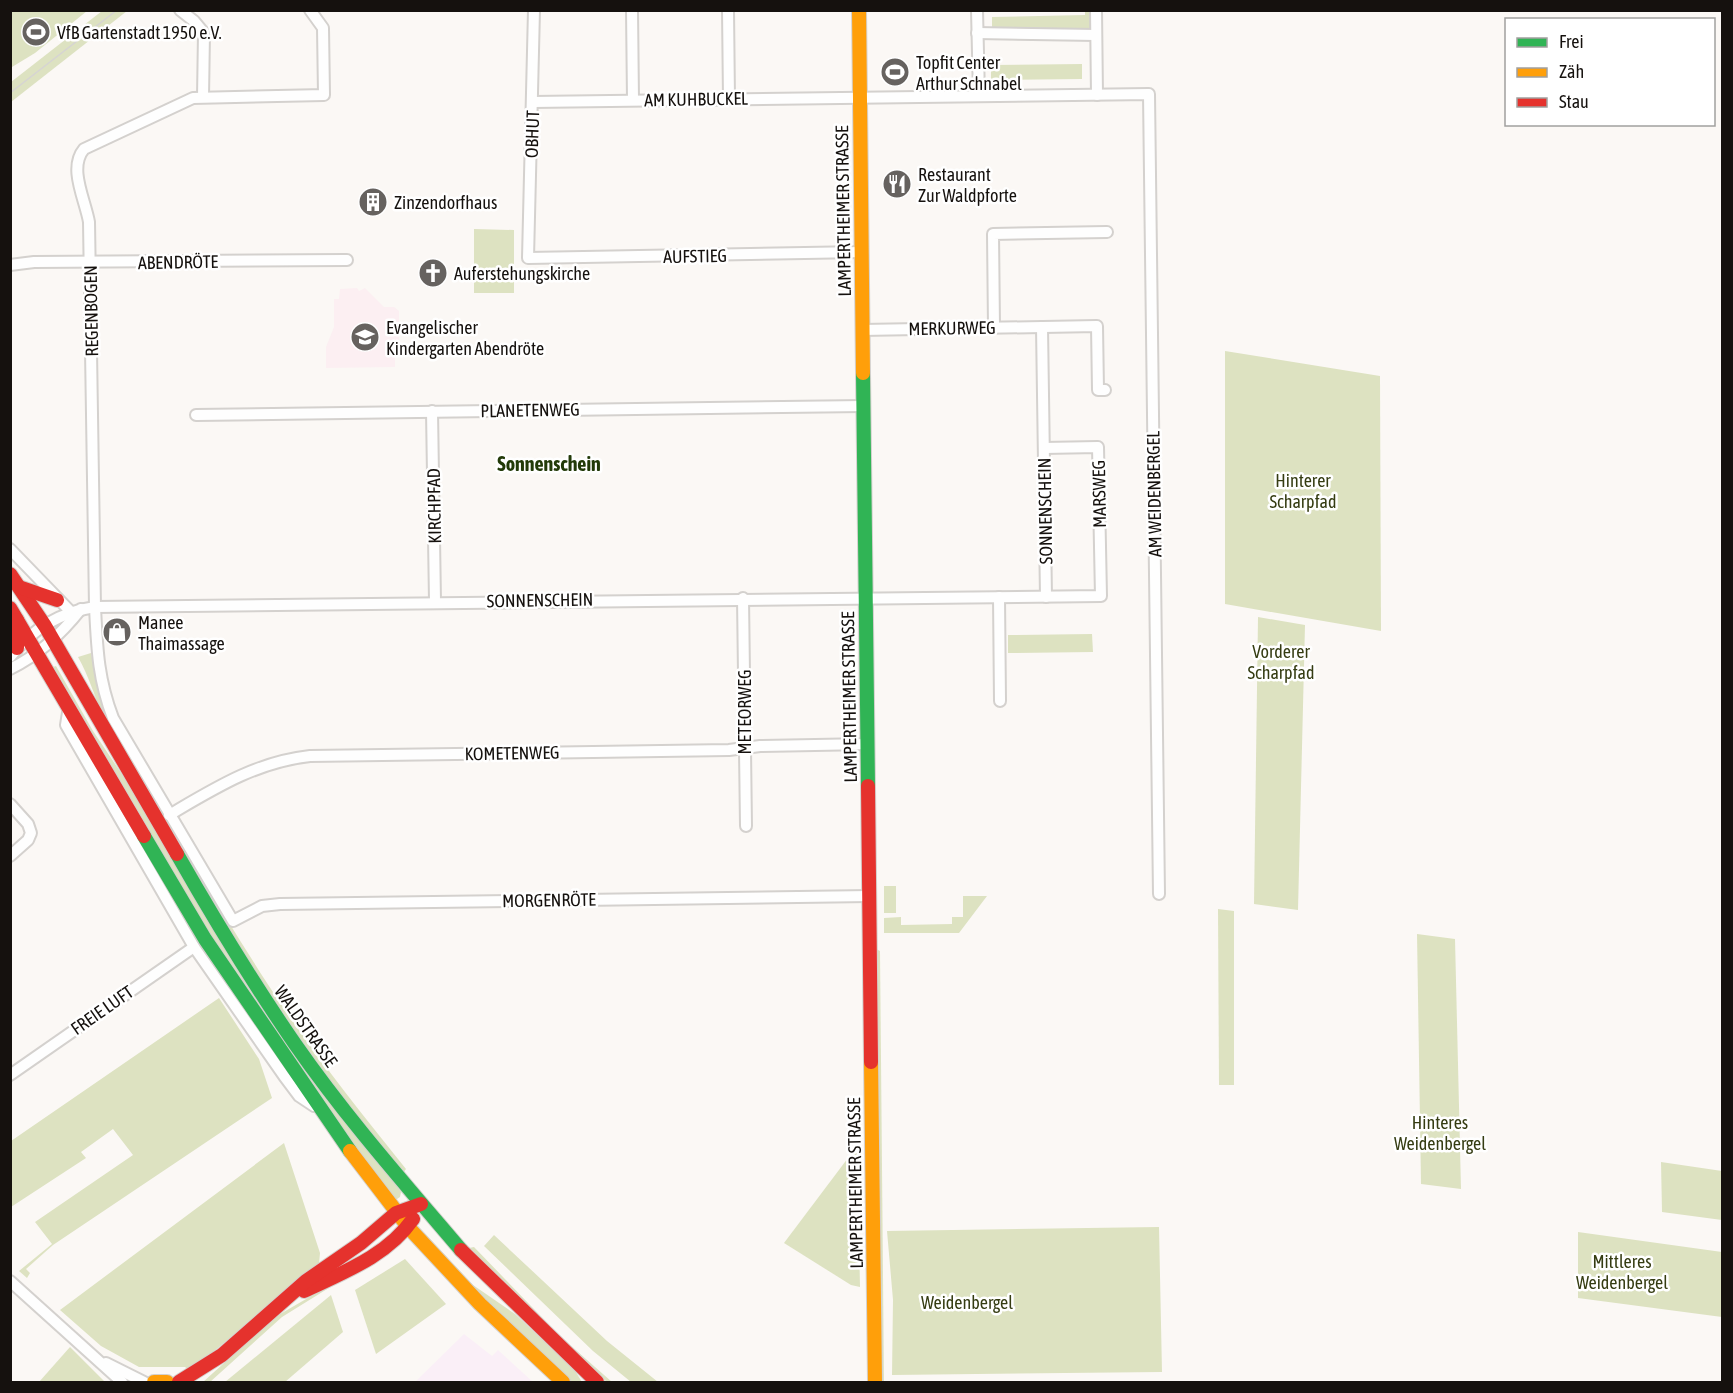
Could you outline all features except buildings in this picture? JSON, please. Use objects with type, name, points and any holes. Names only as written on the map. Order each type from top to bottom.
[{"type":"main road","name":"LAMPERTHEIMER STRASSE","points":[[859,10],[875,1383]]},
{"type":"main road","name":"WALDSTRASSE","points":[[10,574],[22,588],[53,639],[143,799],[255,984],[331,1092],[421,1203],[504,1295],[597,1383]]},
{"type":"main road","points":[[22,588],[57,600]]},
{"type":"main road","points":[[14,612],[14,652]]},
{"type":"main road","name":"WALDSTRASSE","points":[[14,612],[205,939],[320,1109],[409,1228],[480,1304],[563,1383]]},
{"type":"main road","points":[[179,1383],[222,1355],[291,1297],[306,1281],[361,1243],[396,1213],[421,1203]]},
{"type":"main road","points":[[291,1297],[368,1259],[409,1228],[421,1203]]},
{"type":"main road","points":[[198,1383],[222,1355]]},
{"type":"main road","points":[[154,1383],[167,1383]]},
{"type":"street","points":[[180,10],[204,33],[203,97]]},
{"type":"street","name":"REGENBOGEN","points":[[95,607],[89,222],[76,170],[77,157],[84,149],[185,101],[203,97],[324,95],[323,28],[310,10]]},
{"type":"street","name":"OBHUT","points":[[528,258],[534,10]]},
{"type":"street","points":[[632,10],[633,100]]},
{"type":"street","points":[[728,10],[729,99]]},
{"type":"street","points":[[977,10],[979,96]]},
{"type":"street","points":[[1096,10],[1097,95]]},
{"type":"street","points":[[977,33],[1096,35]]},
{"type":"street","name":"AM KUHBUCKEL","points":[[532,102],[1149,94]]},
{"type":"street","name":"AM WEIDENBERGEL","points":[[1149,94],[1159,894]]},
{"type":"street","points":[[994,327],[993,234],[1107,232]]},
{"type":"street","name":"AUFSTIEG","points":[[528,258],[862,252]]},
{"type":"street","name":"ABENDRÖTE","points":[[10,265],[34,262],[347,260]]},
{"type":"street","name":"MERKURWEG","points":[[862,330],[1097,326],[1098,390],[1105,390]]},
{"type":"street","name":"SONNENSCHEIN","points":[[1042,327],[1046,597]]},
{"type":"street","name":"PLANETENWEG","points":[[196,415],[864,406]]},
{"type":"street","name":"KIRCHPFAD","points":[[432,411],[435,602]]},
{"type":"street","name":"MARSWEG","points":[[1044,448],[1098,447],[1101,596]]},
{"type":"street","points":[[10,549],[70,611]]},
{"type":"street","name":"SONNENSCHEIN","points":[[45,626],[70,611],[95,607],[743,598],[1101,596]]},
{"type":"street","points":[[999,597],[1000,701]]},
{"type":"street","name":"METEORWEG","points":[[743,598],[746,826]]},
{"type":"street","points":[[95,607],[97,662],[102,689],[113,718],[169,815]]},
{"type":"street","points":[[10,669],[38,652],[81,609]]},
{"type":"street","points":[[14,652],[45,626]]},
{"type":"street","name":"WALDSTRASSE","points":[[69,705],[66,724],[194,947],[299,1096],[320,1109]]},
{"type":"street","name":"KOMETENWEG","points":[[169,815],[254,768],[287,758],[868,744]]},
{"type":"street","points":[[10,804],[28,824],[31,832],[28,840],[10,856]]},
{"type":"street","name":"MORGENRÖTE","points":[[169,815],[233,921],[262,906],[280,904],[870,896]]},
{"type":"street","name":"FREIE LUFT","points":[[10,1075],[194,947]]},
{"type":"street","points":[[10,1281],[122,1383]]},
{"type":"street","points":[[95,1358],[144,1383]]},
{"type":"shaded area","name":"Evangelischer Kindergarten Abendröte","points":[[357,288],[359,291],[365,288],[384,307],[394,307],[399,311],[399,356],[395,356],[395,367],[326,368],[326,347],[334,327],[334,299],[339,299],[340,289]]},
{"type":"shaded area","points":[[464,1334],[492,1356],[498,1350],[533,1382],[415,1382]]},
{"type":"green space","name":"VfB Gartenstadt 1950 e.V.","points":[[10,11],[87,11],[35,53],[12,67]]},
{"type":"green space","points":[[102,11],[127,11],[11,102],[11,82]]},
{"type":"green space","points":[[1085,11],[1090,11],[1090,29],[992,31],[992,17],[1085,15]]},
{"type":"green space","points":[[1082,64],[1082,79],[991,80],[991,65]]},
{"type":"green space","points":[[474,229],[514,230],[514,293],[474,293]]},
{"type":"green space","name":"Hinterer Scharpfad","points":[[1225,351],[1380,376],[1381,631],[1225,604]]},
{"type":"green space","name":"Vorderer Scharpfad","points":[[1258,617],[1305,625],[1298,910],[1254,904]]},
{"type":"green space","points":[[1092,634],[1093,652],[1008,653],[1008,635]]},
{"type":"green space","points":[[91,653],[99,692],[107,713],[205,883],[283,1007],[334,1078],[406,1169],[403,1173],[297,1035],[248,963],[202,889],[103,715],[78,657]]},
{"type":"green space","points":[[56,666],[93,731],[401,1192],[400,1197],[394,1201],[300,1074],[256,1008],[133,804],[53,667]]},
{"type":"green space","points":[[884,886],[896,886],[896,913],[884,913]]},
{"type":"green space","points":[[963,896],[987,896],[959,933],[884,933],[884,918],[901,917],[901,925],[952,924],[952,917],[963,917]]},
{"type":"green space","points":[[1218,909],[1234,911],[1234,1085],[1219,1085]]},
{"type":"green space","name":"Hinteres Weidenbergel","points":[[1417,934],[1455,939],[1461,1189],[1421,1184]]},
{"type":"green space","points":[[876,949],[880,951],[884,1382],[881,1382]]},
{"type":"green space","points":[[219,998],[259,1059],[272,1098],[53,1245],[26,1269],[30,1273],[27,1278],[19,1271],[52,1244],[35,1222],[133,1155],[113,1129],[81,1152],[86,1158],[11,1207],[11,1141]]},
{"type":"green space","points":[[284,1143],[320,1253],[319,1264],[190,1371],[185,1367],[139,1367],[101,1346],[60,1310]]},
{"type":"green space","points":[[857,1146],[860,1287],[851,1285],[784,1243]]},
{"type":"green space","points":[[1661,1162],[1722,1171],[1722,1220],[1662,1212]]},
{"type":"green space","points":[[416,1224],[473,1285],[515,1314],[574,1369],[582,1382],[572,1382],[467,1284]]},
{"type":"green space","name":"Weidenbergel","points":[[1159,1227],[1162,1372],[892,1375],[893,1300],[887,1231]]},
{"type":"green space","name":"Mittleres Weidenbergel","points":[[1578,1232],[1722,1252],[1722,1317],[1578,1298]]},
{"type":"green space","points":[[494,1235],[607,1341],[658,1382],[631,1382],[593,1351],[484,1246]]},
{"type":"green space","points":[[474,1247],[561,1337],[612,1382],[607,1382],[558,1339],[469,1248]]},
{"type":"green space","points":[[405,1259],[446,1304],[376,1354],[355,1290]]},
{"type":"green space","points":[[332,1284],[282,1317],[210,1382],[203,1382],[275,1317]]},
{"type":"green space","points":[[331,1295],[343,1332],[285,1382],[225,1382]]},
{"type":"green space","points":[[70,1347],[105,1382],[39,1382]]},
{"type":"tram line","points":[[10,93],[117,10]]},
{"type":"traffic: fast","points":[[863,373],[868,786]]},
{"type":"traffic: fast","points":[[144,836],[205,939],[350,1151]]},
{"type":"traffic: fast","points":[[177,854],[249,974],[314,1071],[375,1149],[461,1250]]},
{"type":"traffic: slow","points":[[859,10],[863,373]]},
{"type":"traffic: slow","points":[[871,1062],[875,1382]]},
{"type":"traffic: slow","points":[[350,1151],[409,1228],[480,1304],[563,1382]]},
{"type":"traffic: slow","points":[[154,1382],[167,1382]]},
{"type":"traffic: jam","points":[[10,574],[45,626],[177,854]]},
{"type":"traffic: jam","points":[[22,588],[57,600]]},
{"type":"traffic: jam","points":[[10,608],[144,836]]},
{"type":"traffic: jam","points":[[17,620],[17,648]]},
{"type":"traffic: jam","points":[[868,786],[871,1062]]},
{"type":"traffic: jam","points":[[179,1382],[222,1355],[306,1281],[361,1243],[396,1213],[421,1204]]},
{"type":"traffic: jam","points":[[304,1291],[349,1270],[378,1253],[391,1243],[413,1219]]},
{"type":"traffic: jam","points":[[461,1250],[597,1382]]},
{"type":"place","name":"VfB Gartenstadt 1950 e.V.","points":[[36,32]]},
{"type":"place","name":"Topfit Center Arthur Schnabel","points":[[895,72]]},
{"type":"place","name":"Restaurant Zur Waldpforte","points":[[897,184]]},
{"type":"place","name":"Zinzendorfhaus","points":[[373,202]]},
{"type":"place","name":"Auferstehungskirche","points":[[433,273]]},
{"type":"place","name":"Evangelischer Kindergarten Abendröte","points":[[365,337]]},
{"type":"place","name":"Manee Thaimassage","points":[[117,632]]},
{"type":"district","name":"Sonnenschein","points":[[549,463]]}]
